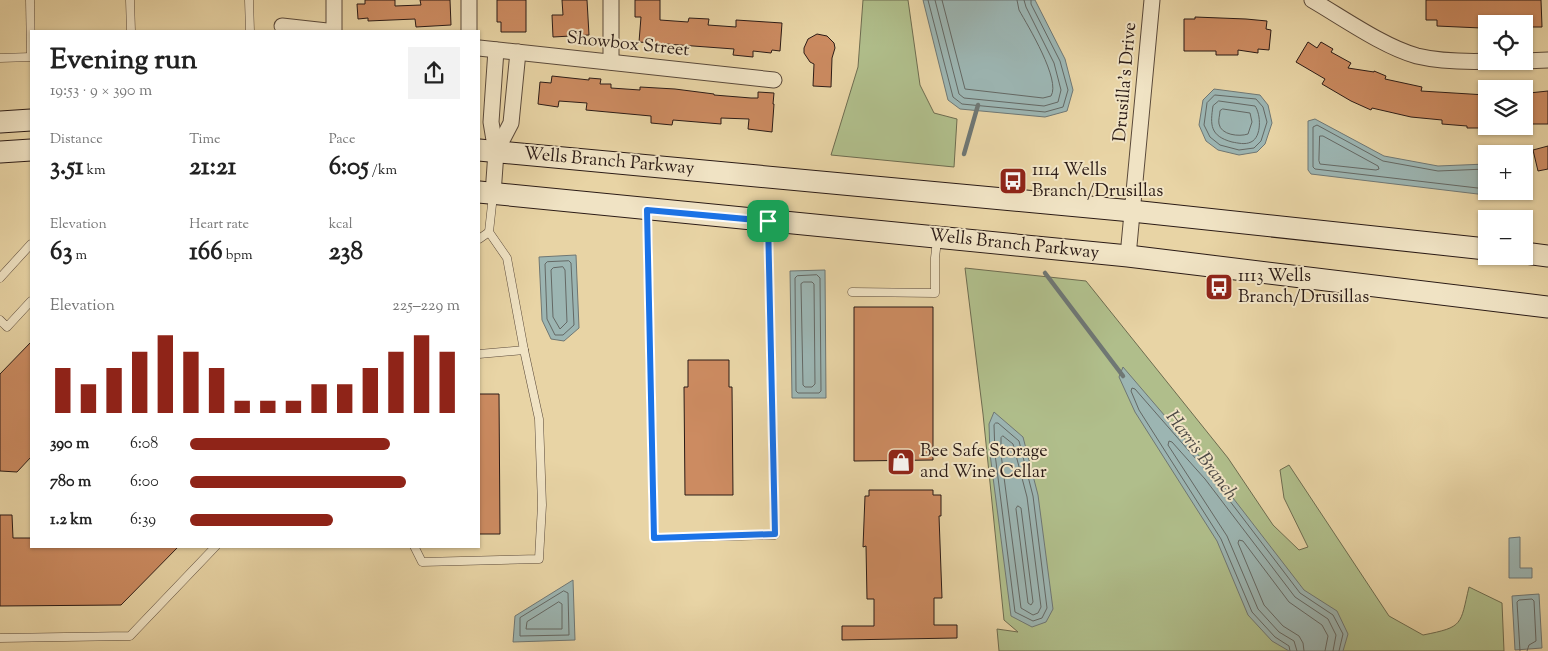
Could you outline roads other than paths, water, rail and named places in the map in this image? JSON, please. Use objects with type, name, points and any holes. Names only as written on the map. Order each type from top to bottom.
[{"type":"main road","points":[[0,122],[30,120]]},
{"type":"main road","points":[[0,132],[30,131]]},
{"type":"main road","points":[[0,152],[30,150]]},
{"type":"main road","name":"Wells Branch Parkway","points":[[488,151],[1132,210],[1478,248]]},
{"type":"main road","name":"Wells Branch Parkway","points":[[486,193],[1128,256],[1548,307]]},
{"type":"main road","points":[[1533,255],[1548,256]]},
{"type":"street","points":[[334,0],[334,30]]},
{"type":"street","points":[[469,0],[469,30]]},
{"type":"street","points":[[610,0],[611,62]]},
{"type":"street","name":"Drusilla's Drive","points":[[1128,256],[1152,0]]},
{"type":"street","points":[[1312,0],[1383,41],[1417,56],[1457,62],[1478,61]]},
{"type":"street","points":[[282,26],[318,30]]},
{"type":"street","name":"Showbox Street","points":[[480,48],[774,80]]},
{"type":"street","points":[[486,193],[496,50]]},
{"type":"street","points":[[488,151],[511,123],[518,52]]},
{"type":"street","points":[[1533,61],[1548,60]]},
{"type":"lane","points":[[30,0],[31,30]]},
{"type":"lane","points":[[130,0],[131,30]]},
{"type":"lane","points":[[249,0],[250,30]]},
{"type":"lane","points":[[0,58],[30,56]]},
{"type":"lane","points":[[415,548],[422,562],[540,559],[542,505],[539,419],[507,258],[489,232],[486,193]]},
{"type":"lane","points":[[647,210],[654,538],[775,534],[768,221]]},
{"type":"lane","points":[[480,238],[489,232]]},
{"type":"lane","points":[[852,292],[935,293],[937,238]]},
{"type":"lane","points":[[0,278],[30,245]]},
{"type":"lane","points":[[0,320],[7,327],[30,302]]},
{"type":"lane","points":[[480,354],[524,350]]},
{"type":"lane","points":[[0,638],[130,636],[214,548]]},
{"type":"water","points":[[923,0],[1035,0],[1065,59],[1073,90],[1067,111],[1045,117],[960,109],[948,100]]},
{"type":"water","points":[[1214,89],[1260,95],[1268,105],[1272,123],[1265,144],[1257,152],[1239,155],[1218,150],[1206,141],[1199,125],[1203,100]]},
{"type":"water","points":[[1315,119],[1384,156],[1438,166],[1478,164],[1478,194],[1311,174],[1308,170],[1308,121]]},
{"type":"water","points":[[576,255],[579,328],[564,341],[551,339],[542,320],[539,257]]},
{"type":"water","points":[[825,270],[826,398],[792,398],[790,271]]},
{"type":"water","points":[[1123,367],[1213,472],[1304,590],[1337,611],[1348,634],[1343,651],[1289,651],[1272,641],[1248,615],[1217,541],[1135,412],[1119,377]]},
{"type":"water","points":[[994,412],[1023,437],[1038,495],[1053,609],[1046,622],[1032,627],[1011,616],[990,454],[989,424]]},
{"type":"water","points":[[1520,537],[1520,568],[1532,568],[1532,578],[1509,578],[1509,538]]},
{"type":"water","points":[[573,580],[575,640],[513,642],[515,616]]},
{"type":"water","points":[[1539,594],[1542,648],[1515,650],[1512,596]]},
{"type":"waterway","name":"Harris Branch","points":[[964,154],[978,105]]},
{"type":"waterway","name":"Harris Branch","points":[[1045,273],[1123,376]]},
{"type":"place","name":"1114 Wells Branch/Drusillas","points":[[1013,181]]},
{"type":"place","name":"1113 Wells Branch/Drusillas","points":[[1219,287]]},
{"type":"place","name":"Bee Safe Storage and Wine Cellar","points":[[901,462]]}]
